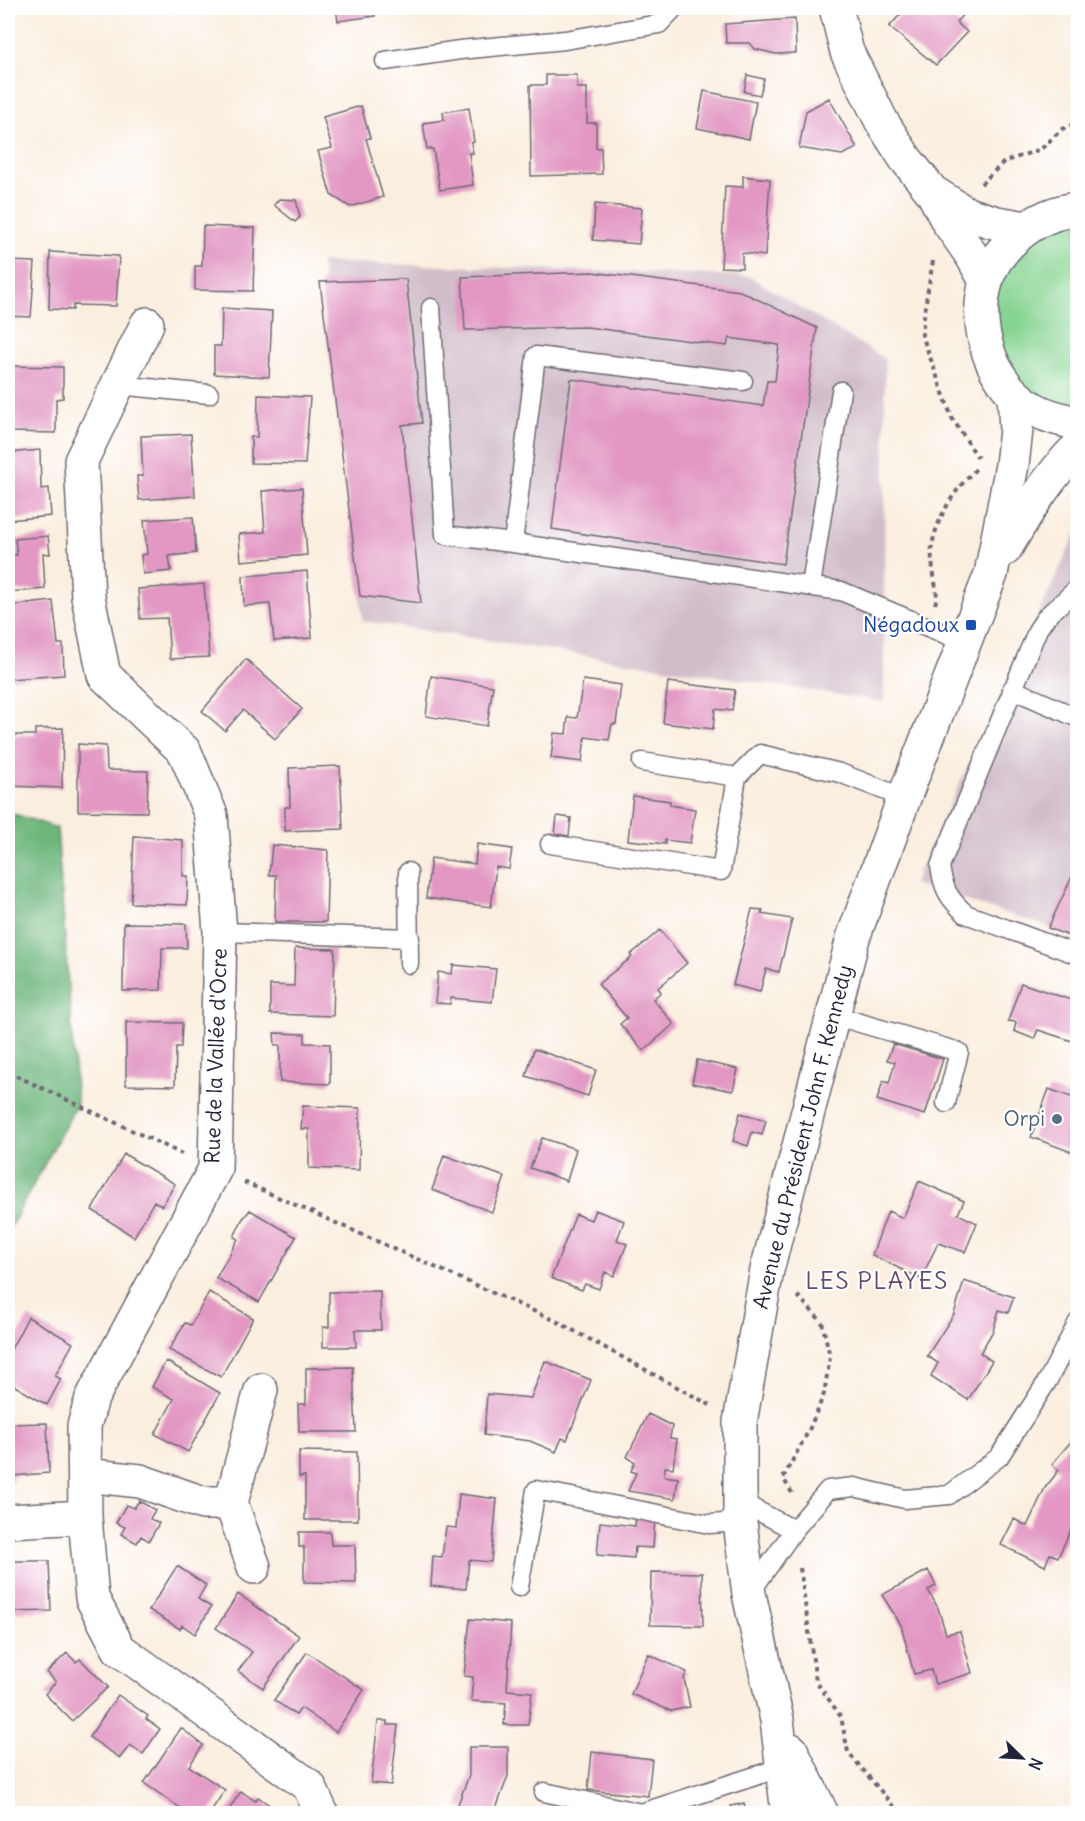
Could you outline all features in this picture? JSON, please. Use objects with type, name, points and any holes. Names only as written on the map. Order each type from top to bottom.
[{"type":"street","points":[[836,8],[847,52],[882,122],[905,158],[933,193],[947,220],[986,281]]},
{"type":"street","points":[[933,193],[967,214],[997,223],[1026,228]]},
{"type":"street","points":[[1075,207],[1047,216],[1026,228],[1008,245],[986,281],[981,317],[985,345],[997,371],[1014,394],[1033,408],[1048,415],[1077,423]]},
{"type":"street","name":"Rue de la Vallée d'Ocre","points":[[147,324],[81,460],[88,597],[104,675],[185,752],[211,815],[220,932],[215,1168],[92,1398],[84,1426],[85,1517],[92,1598],[119,1649],[309,1786],[322,1814]]},
{"type":"street","name":"Avenue du Président John F. Kennedy","points":[[991,574],[1012,465],[1016,430],[1014,394]]},
{"type":"street","name":"Avenue du Président John F. Kennedy","points":[[789,1814],[777,1720],[749,1594],[739,1512],[740,1422],[767,1270],[853,938],[904,798],[991,574],[1030,506],[1077,447]]},
{"type":"street","points":[[254,1567],[231,1503],[261,1390]]},
{"type":"street","points":[[85,1475],[140,1481],[203,1503],[231,1503]]},
{"type":"street","points":[[8,1521],[85,1517]]},
{"type":"street","name":"Avenue du Président John F. Kennedy","points":[[777,1720],[822,1814]]},
{"type":"lane","points":[[385,61],[460,50],[565,40],[659,24],[674,8]]},
{"type":"lane","points":[[431,308],[445,535],[841,591],[964,642]]},
{"type":"lane","points":[[513,543],[536,356],[743,381]]},
{"type":"lane","points":[[118,386],[208,394]]},
{"type":"lane","points":[[811,586],[841,391]]},
{"type":"lane","points":[[1077,588],[1053,610],[1038,629],[940,866],[942,885],[954,903],[966,914],[1077,955]]},
{"type":"lane","points":[[1012,689],[1077,718]]},
{"type":"lane","points":[[550,844],[721,871],[737,777],[760,754],[840,773],[904,798]]},
{"type":"lane","points":[[642,762],[737,777]]},
{"type":"lane","points":[[408,872],[409,964]]},
{"type":"lane","points":[[220,932],[410,938]]},
{"type":"lane","points":[[833,1015],[959,1052],[946,1103]]},
{"type":"lane","points":[[749,1594],[794,1530],[828,1490],[854,1487],[905,1499],[949,1495],[999,1457],[1048,1380],[1077,1322]]},
{"type":"lane","points":[[519,1587],[536,1490],[709,1524],[739,1512],[794,1530]]},
{"type":"lane","points":[[544,1792],[641,1813],[783,1767]]},
{"type":"path","points":[[8,1072],[556,1321],[740,1422]]},
{"type":"path","points":[[767,1270],[796,1294],[822,1322],[830,1357],[825,1394],[783,1478],[795,1498],[794,1530],[816,1681],[841,1717],[848,1752],[900,1814]]},
{"type":"shaded area","points":[[321,262],[749,276],[885,359],[884,702],[363,621]]},
{"type":"shaded area","points":[[1077,531],[1077,936],[913,884]]},
{"type":"green space","points":[[1077,209],[1077,423],[997,371],[994,265]]},
{"type":"green space","points":[[8,812],[57,828],[77,1104],[8,1232]]},
{"type":"building","points":[[336,8],[374,8],[375,16],[338,21]]},
{"type":"building","points":[[906,8],[969,8],[956,22],[967,32],[936,65],[889,27]]},
{"type":"building","points":[[795,19],[796,53],[776,54],[755,49],[750,43],[726,43],[725,24]]},
{"type":"building","points":[[546,75],[577,75],[577,88],[587,88],[587,123],[596,123],[596,148],[601,148],[602,174],[531,176],[530,85],[546,85]]},
{"type":"building","points":[[747,75],[764,79],[760,95],[744,92]]},
{"type":"building","points":[[704,91],[756,102],[749,139],[697,128]]},
{"type":"building","points":[[829,98],[857,148],[842,155],[799,148],[806,111]]},
{"type":"building","points":[[361,106],[370,138],[366,139],[383,197],[350,207],[331,195],[318,151],[332,148],[323,117]]},
{"type":"building","points":[[469,108],[474,142],[471,143],[473,153],[469,153],[473,185],[440,190],[433,149],[427,149],[423,123],[444,120],[443,112]]},
{"type":"building","points":[[743,176],[770,179],[765,256],[742,253],[742,268],[721,267],[725,186],[743,187]]},
{"type":"building","points":[[279,199],[296,200],[300,217],[295,222],[274,205]]},
{"type":"building","points":[[595,204],[642,208],[639,244],[593,240]]},
{"type":"building","points":[[203,226],[255,228],[253,291],[195,290],[195,266],[202,266]]},
{"type":"building","points":[[50,252],[119,256],[116,306],[73,305],[73,310],[49,309]]},
{"type":"building","points":[[8,261],[35,262],[31,317],[8,316]]},
{"type":"building","points":[[592,272],[740,291],[817,328],[783,564],[552,529],[571,379],[763,406],[767,381],[775,381],[779,345],[729,338],[727,346],[587,327],[465,330],[462,277]]},
{"type":"building","points":[[406,279],[422,423],[402,425],[421,603],[360,596],[320,282]]},
{"type":"building","points":[[222,308],[272,311],[269,377],[214,374],[214,346],[221,346]]},
{"type":"building","points":[[8,366],[63,367],[63,398],[56,399],[56,433],[8,432]]},
{"type":"building","points":[[258,395],[310,397],[305,464],[251,463],[251,437],[257,437]]},
{"type":"building","points":[[191,434],[195,496],[139,500],[137,476],[143,476],[141,436]]},
{"type":"building","points":[[40,450],[41,489],[49,488],[51,516],[8,520],[8,453]]},
{"type":"building","points":[[302,488],[307,555],[241,561],[239,534],[265,532],[262,491]]},
{"type":"building","points":[[193,517],[196,553],[169,556],[171,571],[143,574],[141,555],[147,554],[144,520]]},
{"type":"building","points":[[48,536],[50,554],[43,553],[45,589],[8,592],[8,555],[17,555],[15,539]]},
{"type":"building","points":[[307,571],[312,638],[274,641],[270,604],[244,606],[243,576]]},
{"type":"building","points":[[204,584],[209,657],[170,659],[167,618],[140,619],[138,589]]},
{"type":"building","points":[[53,601],[58,644],[63,644],[64,675],[9,679],[8,606]]},
{"type":"building","points":[[246,659],[302,709],[275,739],[243,710],[225,731],[202,711]]},
{"type":"building","points":[[431,676],[493,686],[487,726],[426,716]]},
{"type":"building","points":[[583,680],[621,685],[616,724],[612,724],[609,740],[585,737],[582,762],[551,758],[554,733],[566,734],[568,717],[577,718]]},
{"type":"building","points":[[668,682],[735,690],[732,711],[715,709],[713,729],[663,723]]},
{"type":"building","points":[[63,728],[62,788],[8,786],[8,735],[35,735],[35,729]]},
{"type":"building","points":[[78,744],[106,746],[107,770],[148,771],[147,812],[78,811]]},
{"type":"building","points":[[340,766],[343,829],[285,831],[285,807],[290,807],[289,768]]},
{"type":"building","points":[[633,796],[670,801],[670,805],[695,809],[690,843],[665,840],[665,844],[628,840]]},
{"type":"building","points":[[557,816],[571,818],[569,836],[555,834]]},
{"type":"building","points":[[134,836],[183,840],[183,876],[188,876],[187,905],[131,903]]},
{"type":"building","points":[[477,844],[512,849],[509,869],[496,867],[491,907],[426,898],[431,858],[475,864]]},
{"type":"building","points":[[272,845],[328,850],[326,922],[275,922],[276,875],[269,875]]},
{"type":"building","points":[[1077,866],[1077,939],[1048,928]]},
{"type":"building","points":[[752,909],[763,910],[761,914],[792,919],[779,972],[766,969],[760,992],[733,985]]},
{"type":"building","points":[[124,923],[186,924],[187,948],[162,948],[161,990],[123,991]]},
{"type":"building","points":[[660,930],[687,963],[658,988],[661,992],[653,999],[674,1024],[643,1051],[620,1024],[627,1018],[598,984],[632,957],[630,955]]},
{"type":"building","points":[[295,948],[335,949],[333,1016],[270,1014],[270,985],[294,986]]},
{"type":"building","points":[[453,965],[496,969],[492,1002],[451,998],[450,1004],[435,1003],[438,972],[452,974]]},
{"type":"building","points":[[1021,983],[1077,1002],[1077,1027],[1072,1041],[1038,1030],[1034,1039],[1014,1031],[1016,1022],[1008,1021]]},
{"type":"building","points":[[126,1022],[182,1023],[181,1047],[176,1047],[175,1086],[126,1085]]},
{"type":"building","points":[[274,1033],[305,1034],[305,1043],[330,1044],[330,1084],[280,1082],[280,1045],[275,1045]]},
{"type":"building","points":[[893,1044],[943,1059],[925,1115],[877,1100],[883,1081],[889,1083],[895,1062],[887,1060]]},
{"type":"building","points":[[534,1049],[596,1070],[588,1096],[526,1076]]},
{"type":"building","points":[[697,1060],[738,1069],[733,1091],[692,1083]]},
{"type":"building","points":[[1049,1089],[1077,1099],[1077,1154],[1031,1137]]},
{"type":"building","points":[[303,1106],[360,1108],[359,1170],[309,1168],[309,1129],[301,1129]]},
{"type":"building","points":[[740,1113],[766,1120],[762,1135],[752,1132],[748,1146],[733,1141]]},
{"type":"building","points":[[542,1138],[576,1149],[567,1181],[530,1168]]},
{"type":"building","points":[[124,1154],[175,1184],[162,1206],[154,1201],[134,1237],[92,1210]]},
{"type":"building","points":[[444,1155],[505,1177],[492,1212],[432,1190]]},
{"type":"building","points":[[919,1181],[964,1201],[958,1214],[977,1223],[965,1252],[938,1243],[921,1279],[872,1255],[888,1211],[903,1218]]},
{"type":"building","points":[[250,1210],[296,1237],[259,1302],[216,1278],[238,1239],[234,1237],[242,1220]]},
{"type":"building","points":[[595,1210],[624,1221],[617,1240],[627,1244],[614,1276],[605,1272],[599,1289],[585,1284],[582,1290],[551,1278],[576,1214],[591,1220]]},
{"type":"building","points":[[964,1281],[1014,1297],[1008,1313],[999,1310],[993,1331],[980,1353],[992,1361],[968,1400],[931,1376],[938,1363],[927,1356],[954,1314]]},
{"type":"building","points":[[380,1291],[381,1330],[355,1330],[356,1347],[323,1347],[323,1327],[329,1327],[329,1292]]},
{"type":"building","points":[[209,1292],[253,1318],[221,1377],[169,1350],[185,1323],[191,1325]]},
{"type":"building","points":[[28,1317],[73,1343],[55,1376],[61,1379],[47,1405],[8,1382],[8,1355]]},
{"type":"building","points":[[166,1361],[220,1393],[188,1452],[155,1434],[174,1399],[152,1387]]},
{"type":"building","points":[[545,1361],[591,1380],[567,1440],[562,1438],[556,1452],[530,1441],[484,1435],[487,1394],[531,1398]]},
{"type":"building","points":[[353,1367],[356,1432],[299,1432],[298,1404],[306,1404],[306,1368]]},
{"type":"building","points":[[648,1414],[672,1426],[670,1438],[677,1439],[673,1468],[665,1467],[664,1476],[678,1478],[675,1499],[628,1491],[636,1473],[631,1471],[635,1462],[627,1457]]},
{"type":"building","points":[[47,1423],[49,1473],[12,1476],[12,1483],[8,1483],[8,1424]]},
{"type":"building","points":[[1074,1438],[1077,1441],[1077,1517],[1058,1557],[1050,1554],[1045,1566],[1001,1545],[1014,1519],[1027,1526],[1045,1488],[1059,1470],[1052,1464]]},
{"type":"building","points":[[299,1451],[357,1452],[358,1520],[305,1520],[305,1476],[299,1477]]},
{"type":"building","points":[[459,1494],[497,1499],[491,1562],[469,1560],[466,1589],[431,1586],[433,1556],[442,1557],[446,1527],[456,1528]]},
{"type":"building","points":[[139,1501],[155,1510],[150,1519],[159,1523],[149,1541],[141,1536],[137,1543],[121,1534],[125,1527],[116,1523],[126,1505],[134,1508]]},
{"type":"building","points":[[636,1515],[655,1519],[653,1548],[635,1547],[634,1558],[597,1555],[600,1522],[635,1526]]},
{"type":"building","points":[[299,1532],[330,1532],[331,1545],[355,1545],[356,1583],[304,1582],[304,1547],[299,1547]]},
{"type":"building","points":[[11,1561],[49,1561],[51,1611],[8,1612],[8,1567],[11,1567]]},
{"type":"building","points":[[177,1566],[206,1585],[198,1599],[211,1607],[195,1634],[182,1625],[180,1629],[149,1610]]},
{"type":"building","points":[[928,1570],[936,1586],[928,1590],[938,1608],[946,1634],[960,1631],[972,1673],[935,1684],[931,1670],[914,1674],[901,1625],[882,1595]]},
{"type":"building","points":[[651,1572],[702,1573],[703,1626],[650,1625]]},
{"type":"building","points":[[238,1594],[299,1636],[263,1688],[238,1671],[252,1652],[216,1628]]},
{"type":"building","points":[[470,1619],[511,1623],[507,1690],[532,1692],[528,1725],[504,1725],[506,1703],[471,1701],[473,1677],[464,1676]]},
{"type":"building","points":[[307,1652],[364,1690],[336,1732],[301,1708],[296,1715],[274,1700]]},
{"type":"building","points":[[67,1653],[76,1662],[80,1659],[108,1687],[72,1721],[45,1694],[56,1682],[47,1672]]},
{"type":"building","points":[[648,1654],[687,1672],[684,1678],[690,1707],[671,1711],[631,1694]]},
{"type":"building","points":[[118,1695],[148,1716],[146,1719],[160,1729],[143,1754],[130,1745],[120,1758],[89,1737]]},
{"type":"building","points":[[378,1721],[387,1721],[387,1725],[398,1725],[391,1785],[371,1783]]},
{"type":"building","points":[[181,1728],[203,1745],[189,1766],[225,1790],[209,1814],[189,1814],[144,1783]]},
{"type":"building","points":[[469,1747],[508,1747],[508,1776],[494,1814],[474,1814],[457,1807],[469,1775]]},
{"type":"building","points":[[592,1752],[652,1759],[648,1796],[588,1790]]},
{"type":"building","points":[[241,1791],[255,1801],[258,1797],[282,1814],[226,1814]]},
{"type":"building","points":[[744,1803],[747,1814],[733,1814],[731,1806]]},
{"type":"place","name":"Négadoux","points":[[971,625]]},
{"type":"place","name":"Orpi","points":[[1057,1119]]},
{"type":"district","name":"LES PLAYES","points":[[877,1281]]}]
